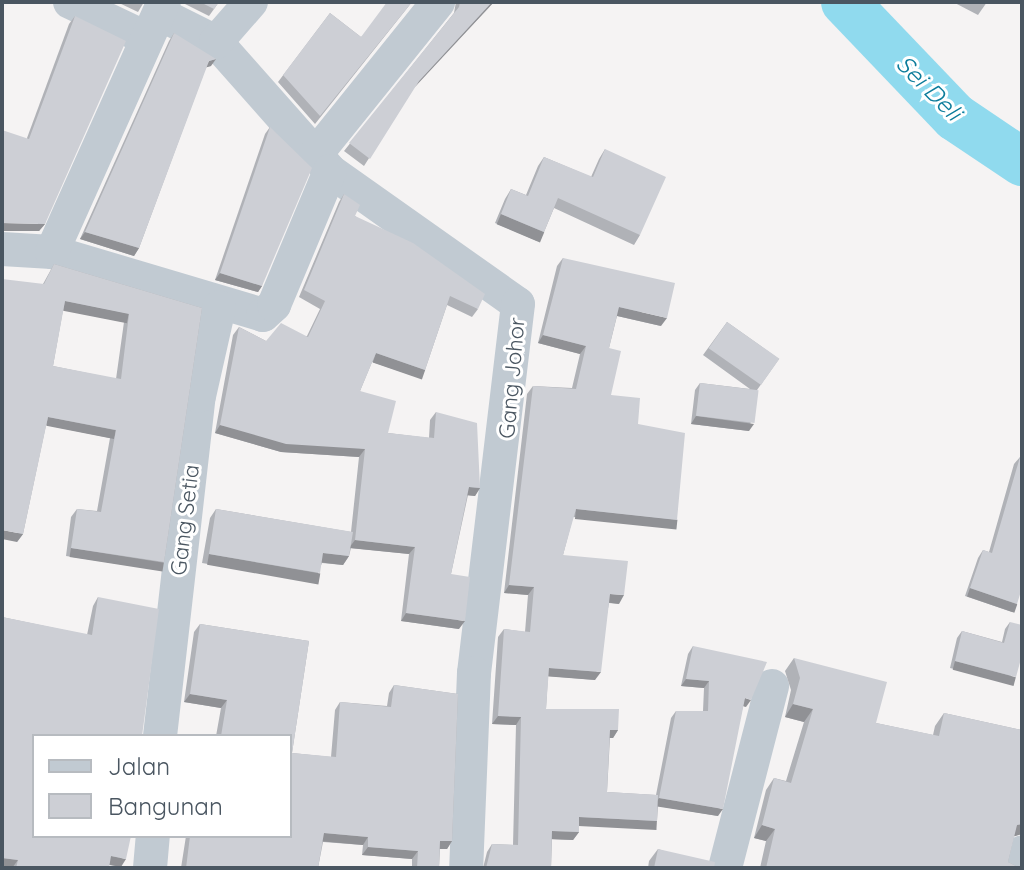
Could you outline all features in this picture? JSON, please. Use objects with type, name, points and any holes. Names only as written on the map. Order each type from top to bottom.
[{"type":"street","name":"Gang Johor","points":[[70,2],[156,18],[216,42],[323,163],[513,296],[520,313],[474,673],[466,868]]},
{"type":"street","points":[[216,42],[251,2]]},
{"type":"street","points":[[2,249],[52,252],[219,307],[263,315],[274,305],[323,163],[438,2]]},
{"type":"street","points":[[52,252],[156,18]]},
{"type":"street","name":"Gang Setia","points":[[160,734],[199,396],[219,307]]},
{"type":"street","points":[[725,868],[772,686]]},
{"type":"street","points":[[150,868],[153,838]]},
{"type":"street","points":[[1018,868],[1022,852]]},
{"type":"building","points":[[200,2],[219,2],[214,9]]},
{"type":"building","points":[[387,2],[412,2],[320,116],[283,75],[330,13],[361,37]]},
{"type":"building","points":[[460,2],[492,2],[419,81],[370,159],[349,143]]},
{"type":"building","points":[[75,16],[126,41],[45,224],[2,223],[2,130],[29,139]]},
{"type":"building","points":[[174,33],[216,59],[209,61],[139,248],[85,232]]},
{"type":"building","points":[[270,127],[312,168],[262,286],[220,273]]},
{"type":"building","points":[[605,149],[666,177],[640,235],[558,198],[544,232],[501,214],[511,189],[528,196],[544,157],[593,177]]},
{"type":"building","points":[[344,194],[360,205],[355,216],[413,243],[485,294],[478,309],[450,296],[425,370],[376,353],[360,391],[396,401],[388,433],[434,438],[436,412],[477,423],[480,488],[469,487],[451,574],[470,577],[465,621],[406,613],[415,547],[355,540],[365,449],[286,444],[220,425],[239,327],[266,341],[281,323],[308,337],[325,301],[304,290]]},
{"type":"building","points":[[563,258],[675,283],[667,318],[619,307],[609,348],[621,351],[611,395],[640,398],[638,424],[685,433],[677,520],[576,509],[563,555],[628,561],[624,595],[610,594],[601,672],[549,668],[546,709],[619,709],[618,730],[610,730],[607,792],[658,795],[657,821],[579,817],[579,832],[552,831],[551,868],[486,868],[492,844],[518,845],[521,717],[498,716],[504,629],[530,632],[534,587],[509,585],[533,386],[576,389],[586,346],[543,335]]},
{"type":"building","points":[[54,264],[202,308],[164,562],[71,548],[77,509],[101,512],[116,430],[48,417],[23,534],[2,530],[2,279],[44,284]],"holes":[[[65,301],[129,314],[121,379],[53,366]]]},
{"type":"building","points":[[727,322],[779,359],[761,385],[709,348]]},
{"type":"building","points":[[700,383],[759,390],[755,423],[696,416]]},
{"type":"building","points":[[1020,457],[1022,588],[1017,604],[970,588],[983,550],[992,553]]},
{"type":"building","points":[[216,509],[353,532],[349,556],[323,553],[320,573],[209,554]]},
{"type":"building","points":[[98,597],[159,609],[142,734],[32,734],[32,838],[131,838],[126,859],[111,856],[109,868],[16,868],[18,860],[2,858],[2,617],[92,635]]},
{"type":"building","points":[[1010,622],[1022,625],[1022,655],[1016,677],[955,661],[962,631],[1004,643]]},
{"type":"building","points":[[200,624],[309,641],[292,753],[292,734],[221,734],[227,700],[190,694]]},
{"type":"building","points":[[693,646],[767,662],[751,700],[745,698],[723,809],[659,798],[676,711],[708,711],[709,681],[686,679]]},
{"type":"building","points":[[794,658],[887,682],[876,723],[939,736],[944,713],[1022,730],[1022,824],[1017,825],[1008,862],[1020,868],[766,868],[775,829],[762,825],[774,778],[791,783],[813,709],[793,704],[800,678]]},
{"type":"building","points":[[394,685],[458,694],[452,841],[440,841],[439,868],[417,868],[418,851],[368,847],[368,837],[324,833],[318,868],[186,868],[190,838],[292,838],[292,753],[336,757],[340,702],[391,707]]},
{"type":"building","points":[[658,849],[715,862],[714,868],[654,868]]},
{"type":"waterway","name":"Sei Deli","points":[[845,2],[955,117],[1022,162]]}]
